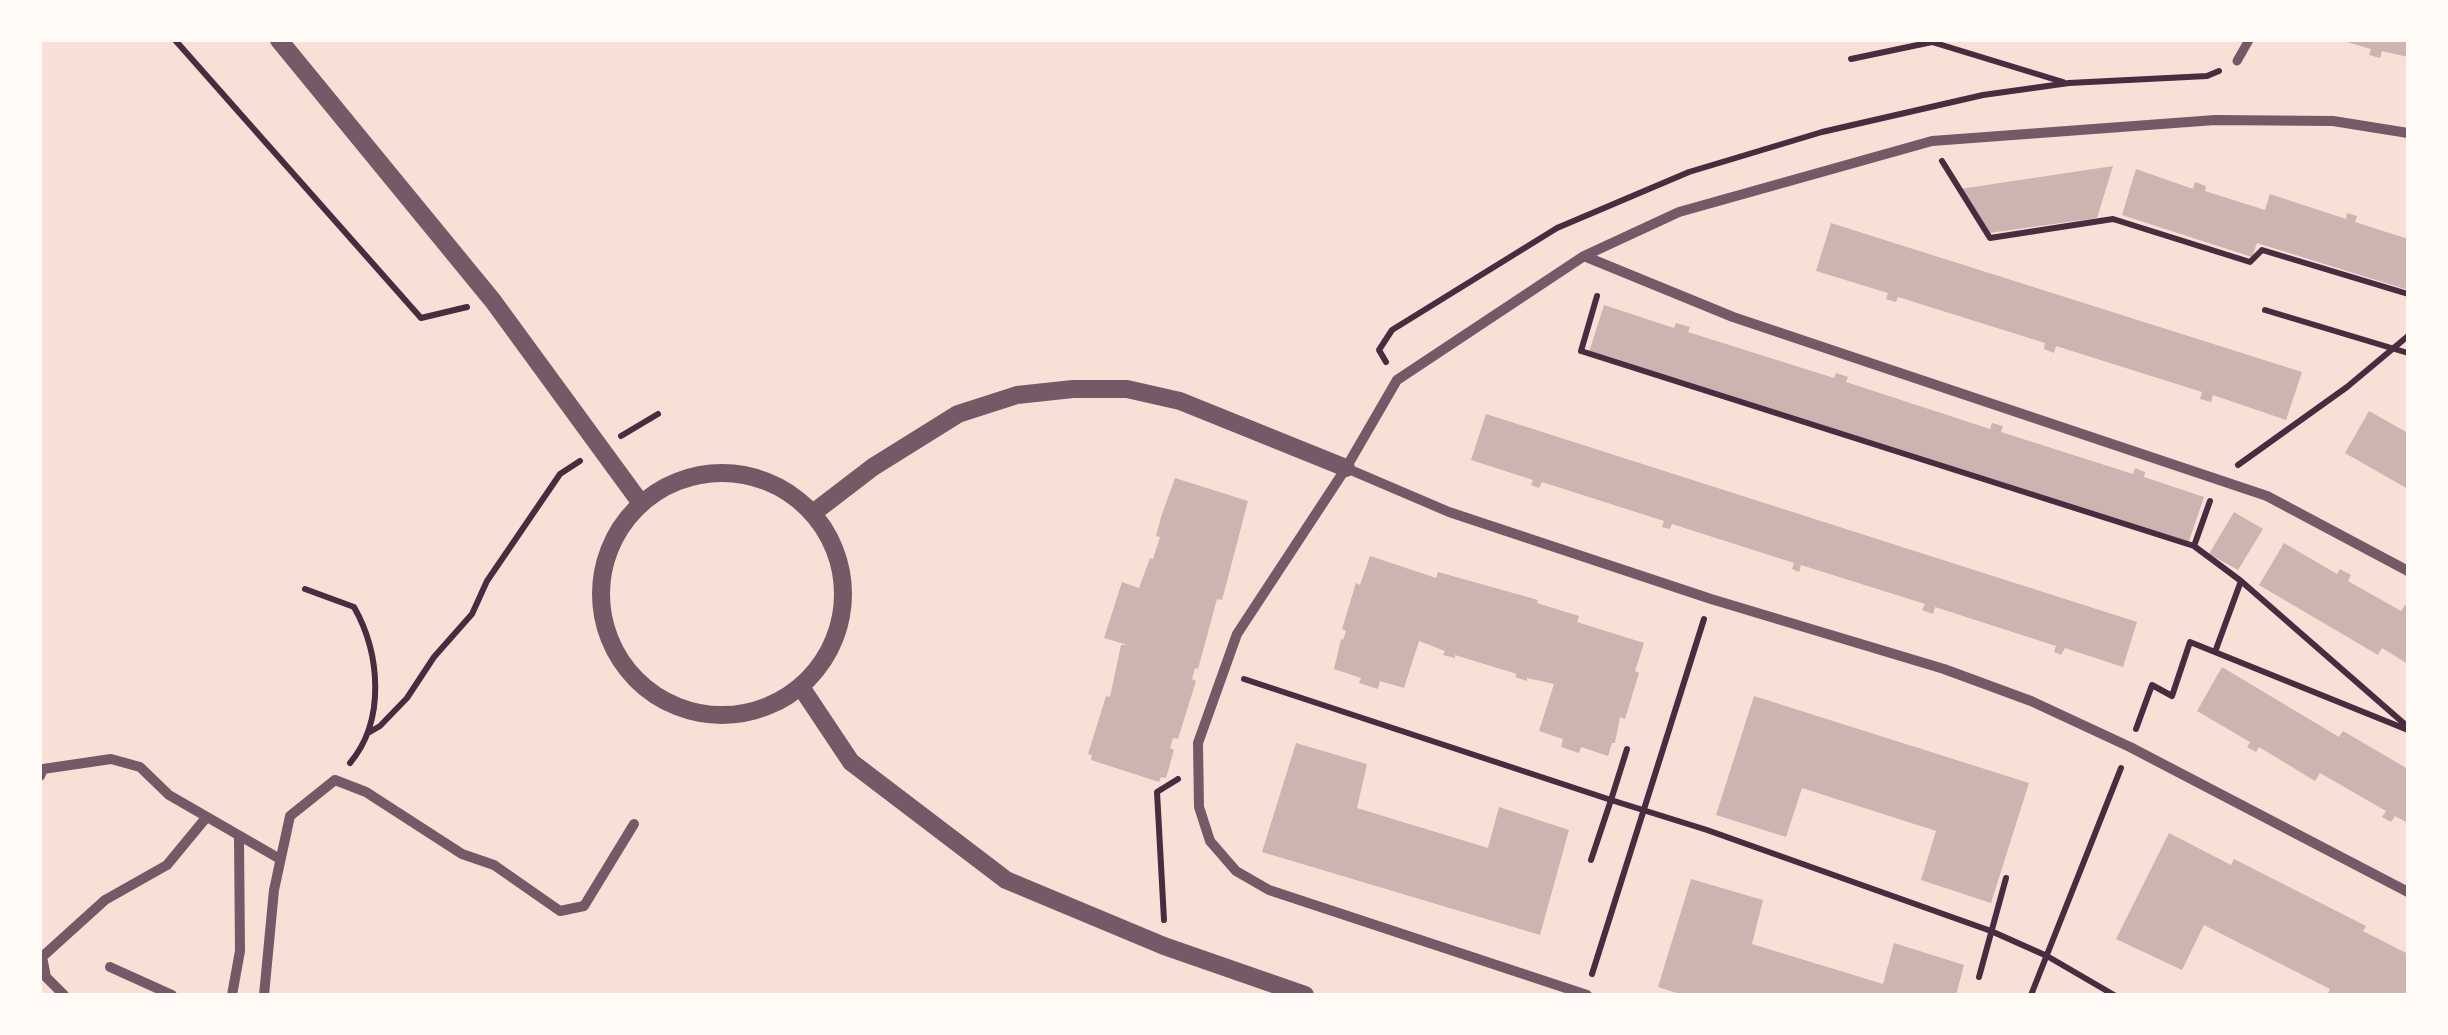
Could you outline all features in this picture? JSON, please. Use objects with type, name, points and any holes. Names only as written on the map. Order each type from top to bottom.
[{"type":"street","points":[[279,40],[493,302],[640,502]]},
{"type":"street","points":[[2237,61],[2248,40]]},
{"type":"street","points":[[1587,995],[1269,890],[1236,871],[1210,841],[1199,807],[1198,743],[1238,634],[1346,468],[1397,380],[1584,256],[1678,212],[1932,141],[2215,120],[2333,121],[2408,133]]},
{"type":"street","points":[[1584,256],[1733,316],[2267,496],[2408,571]]},
{"type":"street","points":[[814,513],[873,467],[958,414],[1017,395],[1126,389],[1180,401],[1448,512],[1944,669],[2032,701],[2130,747],[2408,892]]},
{"type":"street","points":[[710,472],[748,474],[784,488],[814,513],[834,545],[844,583],[841,622],[827,658],[802,687],[765,709],[724,716],[682,710],[645,689],[617,658],[602,618],[600,576],[614,535],[640,502],[673,482],[710,472]]},
{"type":"street","points":[[802,687],[851,762],[1006,880],[1164,946],[1305,995]]},
{"type":"street","points":[[40,776],[42,769],[110,758],[140,767],[169,796],[280,859]]},
{"type":"street","points":[[264,995],[280,859],[290,816],[335,780],[366,792],[462,854],[494,865],[560,910],[584,906],[634,824]]},
{"type":"street","points":[[64,995],[46,977],[42,957],[105,900],[167,865],[206,819]]},
{"type":"street","points":[[232,995],[240,951],[240,838]]},
{"type":"street","points":[[110,966],[172,995]]},
{"type":"path","points":[[175,40],[421,318],[493,302]]},
{"type":"path","points":[[1851,58],[1933,41],[2070,84]]},
{"type":"path","points":[[1932,141],[1990,238],[2113,219],[2250,262],[2262,250],[2408,294]]},
{"type":"path","points":[[1597,296],[1581,350],[2194,546],[2241,581],[2408,728]]},
{"type":"path","points":[[2266,310],[2408,353]]},
{"type":"path","points":[[2241,462],[2300,422],[2408,336]]},
{"type":"path","points":[[368,732],[380,726],[407,698],[434,657],[472,614],[487,581],[560,474],[658,414]]},
{"type":"path","points":[[2194,546],[2218,480]]},
{"type":"path","points":[[2215,652],[2241,581]]},
{"type":"path","points":[[305,589],[354,607],[368,631],[376,698],[357,756],[335,780]]},
{"type":"path","points":[[1587,995],[1711,598]]},
{"type":"path","points":[[2031,995],[2152,685],[2172,696],[2190,642],[2408,728]]},
{"type":"path","points":[[1224,672],[1644,810],[1991,931],[2047,956],[2114,995]]},
{"type":"path","points":[[1591,860],[1627,749]]},
{"type":"path","points":[[1164,946],[1164,879],[1157,792],[1198,767]]},
{"type":"path","points":[[1979,977],[2006,878]]},
{"type":"building","points":[[2340,40],[2408,40],[2408,57],[2382,51],[2380,58],[2369,55],[2371,49]]},
{"type":"building","points":[[2113,166],[2097,218],[1989,233],[1960,189]]},
{"type":"building","points":[[2136,169],[2193,189],[2195,182],[2206,186],[2205,191],[2265,210],[2270,194],[2346,219],[2347,213],[2357,216],[2355,222],[2408,239],[2408,290],[2257,243],[2252,257],[2122,215]]},
{"type":"building","points":[[1831,223],[2302,372],[2286,420],[2213,395],[2211,402],[2200,399],[2202,392],[2056,346],[2054,353],[2044,349],[2045,343],[1898,297],[1896,302],[1886,299],[1888,293],[1816,271]]},
{"type":"building","points":[[1604,305],[1674,328],[1676,323],[1690,327],[1688,332],[1834,378],[1836,373],[1848,377],[1846,382],[1990,429],[1992,423],[2003,426],[2001,432],[2133,474],[2135,468],[2145,472],[2144,477],[2204,497],[2188,544],[1589,352]]},
{"type":"building","points":[[2369,411],[2408,433],[2408,489],[2345,453]]},
{"type":"building","points":[[1486,414],[2137,622],[2123,667],[2065,648],[2061,655],[2054,652],[2056,646],[1935,607],[1933,614],[1922,610],[1925,604],[1801,565],[1799,572],[1792,569],[1794,563],[1672,524],[1670,529],[1662,527],[1664,521],[1542,482],[1539,488],[1531,485],[1533,480],[1471,460]]},
{"type":"building","points":[[1175,478],[1248,501],[1222,600],[1217,599],[1178,739],[1173,738],[1170,748],[1174,750],[1166,778],[1161,777],[1159,782],[1091,760],[1092,755],[1088,754],[1106,696],[1110,697],[1121,645],[1127,645],[1104,638],[1122,582],[1139,588],[1150,558],[1153,559],[1161,517]]},
{"type":"building","points":[[2234,512],[2263,529],[2238,570],[2209,554]]},
{"type":"building","points":[[2284,543],[2337,574],[2340,569],[2351,575],[2348,581],[2401,611],[2405,605],[2408,607],[2408,664],[2382,648],[2378,655],[2259,585]]},
{"type":"building","points":[[1370,556],[1436,578],[1438,572],[1538,600],[1537,603],[1579,616],[1577,622],[1644,643],[1625,719],[1620,717],[1608,756],[1581,747],[1579,753],[1561,747],[1563,739],[1539,731],[1554,684],[1527,681],[1515,677],[1517,674],[1443,655],[1445,651],[1419,641],[1404,688],[1380,681],[1378,689],[1334,669],[1356,583],[1360,585]]},
{"type":"building","points":[[2222,667],[2339,737],[2343,731],[2408,769],[2408,823],[2395,816],[2391,822],[2382,817],[2386,811],[2320,773],[2315,781],[2259,747],[2256,752],[2247,747],[2250,742],[2197,711]]},
{"type":"building","points":[[1754,696],[2029,783],[1991,903],[1921,880],[1936,831],[1802,788],[1786,837],[1716,815]]},
{"type":"building","points":[[1296,743],[1367,764],[1357,808],[1488,848],[1499,807],[1569,830],[1540,935],[1262,852]]},
{"type":"building","points":[[2169,833],[2231,865],[2234,859],[2366,926],[2363,931],[2408,954],[2408,995],[2327,995],[2330,989],[2204,925],[2182,970],[2116,939]]},
{"type":"building","points":[[1691,879],[1763,900],[1752,944],[1883,984],[1894,943],[1964,965],[1956,995],[1683,995],[1658,987]]}]
